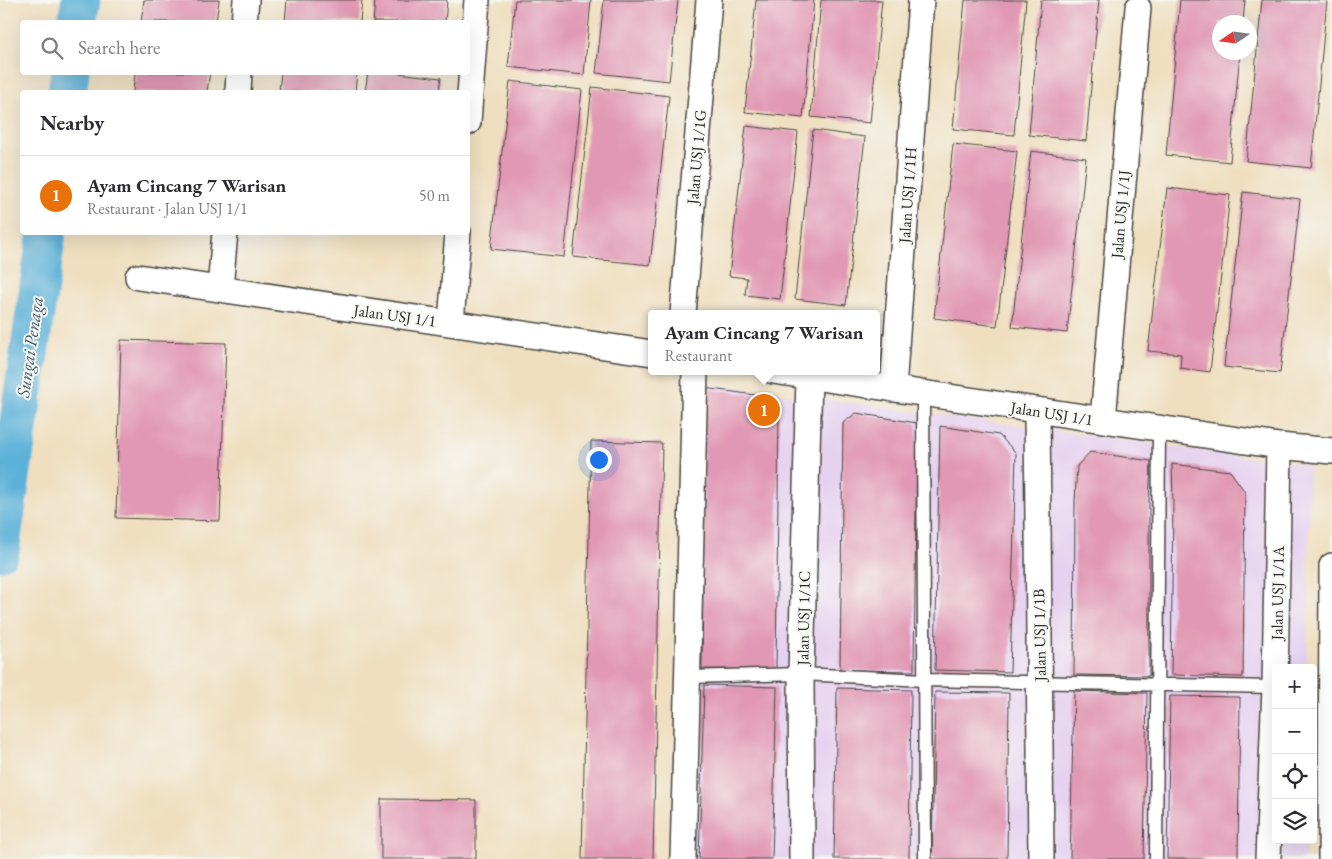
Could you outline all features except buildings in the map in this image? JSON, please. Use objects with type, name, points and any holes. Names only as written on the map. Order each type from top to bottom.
[{"type":"street","points":[[244,20],[246,0]]},
{"type":"street","points":[[470,95],[477,0]]},
{"type":"street","name":"Jalan USJ 1/1G","points":[[683,310],[709,0]]},
{"type":"street","name":"Jalan USJ 1/1H","points":[[893,389],[921,0]]},
{"type":"street","name":"Jalan USJ 1/1J","points":[[1103,420],[1138,8]]},
{"type":"street","points":[[238,90],[240,75]]},
{"type":"street","points":[[220,289],[225,235]]},
{"type":"street","points":[[451,323],[458,235]]},
{"type":"street","name":"Jalan USJ 1/1","points":[[138,277],[648,352]]},
{"type":"street","points":[[683,859],[695,375]]},
{"type":"street","name":"Jalan USJ 1/1","points":[[802,375],[1159,429],[1279,446],[1332,451]]},
{"type":"street","name":"Jalan USJ 1/1C","points":[[802,859],[801,674],[809,376]]},
{"type":"street","name":"Jalan USJ 1/1B","points":[[1037,410],[1041,859]]},
{"type":"street","name":"Jalan USJ 1/1A","points":[[1275,664],[1279,446]]},
{"type":"street","points":[[1330,859],[1332,566]]},
{"type":"street","name":"Jalan USJ 1/1A","points":[[1268,859],[1274,709]]},
{"type":"lane","points":[[923,393],[925,859]]},
{"type":"lane","points":[[1156,859],[1159,429]]},
{"type":"lane","points":[[688,677],[801,674],[924,680],[1272,687]]},
{"type":"shaded area","points":[[688,381],[1309,465],[1307,664],[1272,664],[1272,844],[1305,844],[1305,859],[675,859]]},
{"type":"waterway","name":"Sungai Penaga","points":[[77,20],[81,0]]},
{"type":"waterway","name":"Sungai Penaga","points":[[67,90],[70,75]]},
{"type":"waterway","name":"Sungai Penaga","points":[[0,551],[47,235]]},
{"type":"place","name":"Ayam Cincang 7 Warisan","points":[[764,410]]}]
